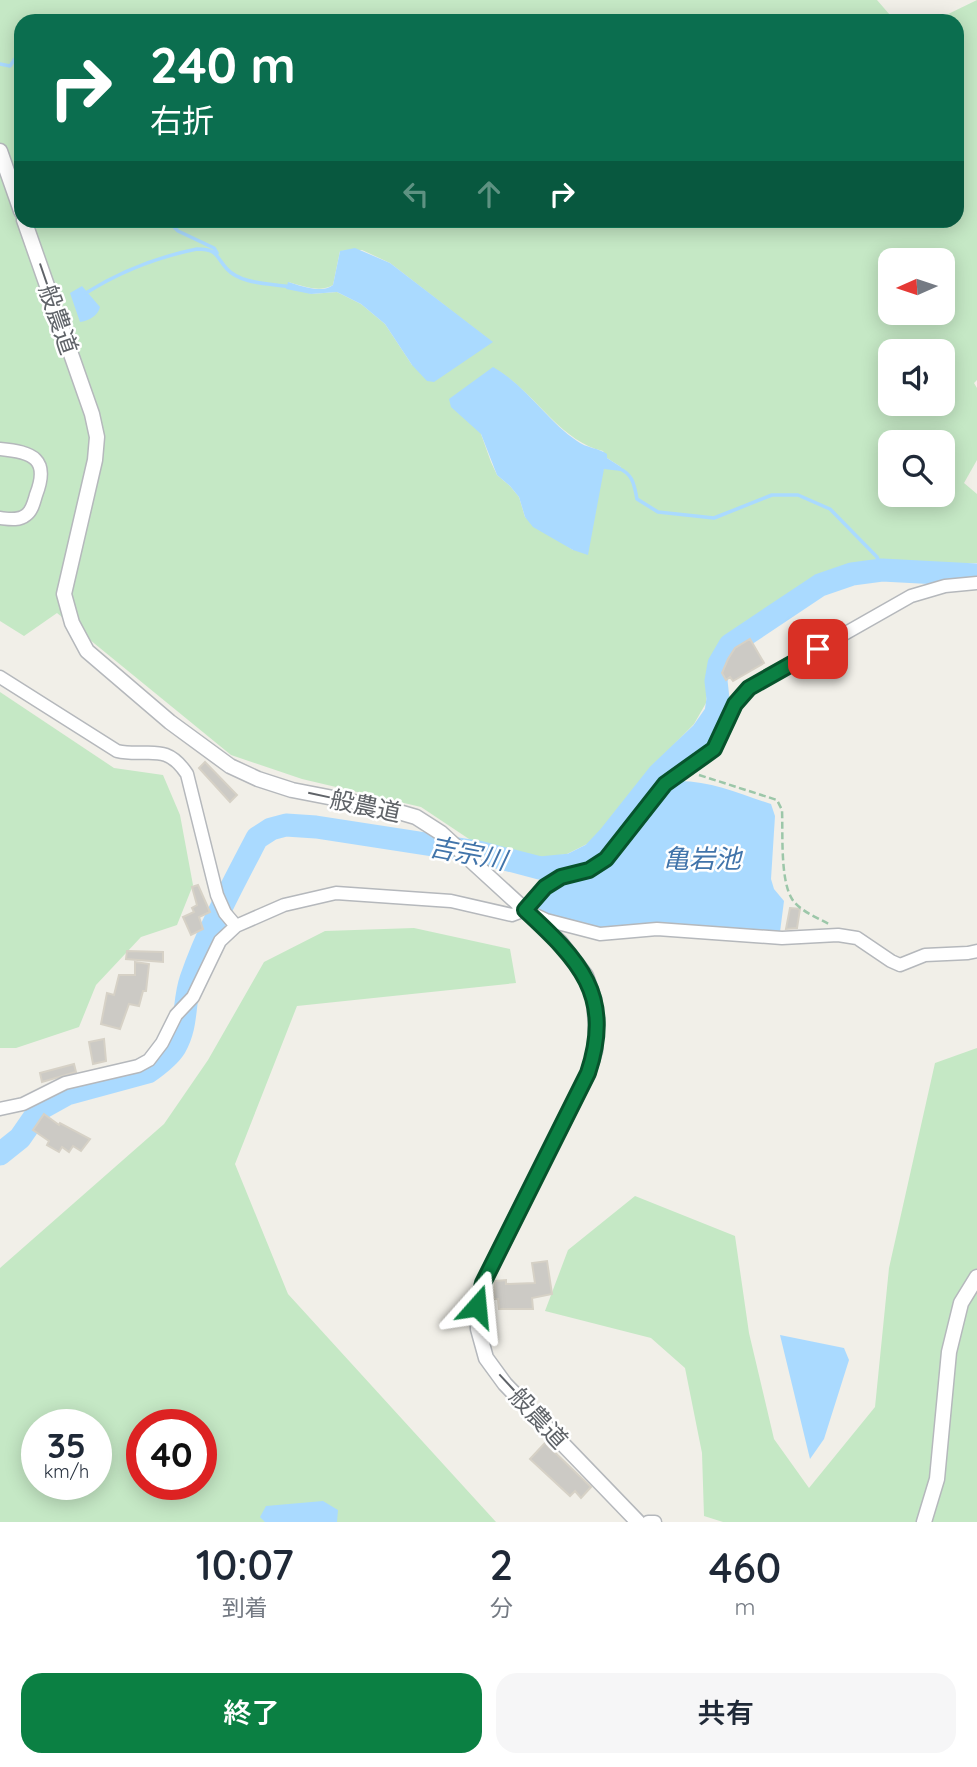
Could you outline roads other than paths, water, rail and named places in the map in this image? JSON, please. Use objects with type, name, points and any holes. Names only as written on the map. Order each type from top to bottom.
[{"type":"street","points":[[0,151],[14,191]]},
{"type":"street","name":"一般農道","points":[[27,228],[92,414],[97,437],[95,460],[64,594],[72,623],[87,651],[170,722],[230,766],[292,790],[385,808],[416,817],[449,839],[560,942],[586,976],[594,999],[595,1051],[588,1073],[483,1283],[477,1306],[478,1329],[486,1358],[505,1384],[638,1522]]},
{"type":"street","points":[[0,449],[23,451],[34,458],[42,468],[42,480],[26,516],[18,519],[0,518]]},
{"type":"street","points":[[0,1109],[23,1104],[65,1083],[138,1066],[149,1060],[180,1011],[193,997],[220,941],[236,926],[284,905],[336,894],[451,901],[512,915],[525,910],[545,887],[561,877],[589,870],[606,859],[665,784],[714,749],[735,704],[749,688],[911,596],[945,586],[977,583]]},
{"type":"street","points":[[0,677],[117,751],[128,754],[167,754],[179,762],[187,774],[217,895],[225,913],[236,926]]},
{"type":"street","points":[[525,910],[546,920],[600,934],[657,929],[782,938],[838,935],[857,938],[900,965],[925,955],[977,951]]},
{"type":"street","points":[[924,1522],[936,1479],[949,1352],[961,1303],[977,1277]]},
{"type":"street","points":[[648,1522],[654,1522]]},
{"type":"water","points":[[355,248],[390,263],[493,342],[434,382],[427,381],[412,365],[385,324],[361,304],[337,292],[311,294],[286,289],[288,282],[317,289],[328,288],[333,285],[340,251]]},
{"type":"water","points":[[82,286],[100,307],[92,318],[80,322],[70,293]]},
{"type":"water","points":[[493,367],[516,384],[566,433],[607,454],[607,458],[621,467],[621,471],[604,469],[588,555],[573,550],[533,527],[525,517],[519,497],[497,475],[481,434],[451,407],[449,399]]},
{"type":"water","name":"亀岩池","points":[[676,781],[712,785],[771,804],[775,816],[771,879],[774,889],[784,901],[780,932],[672,925],[598,927],[542,914],[538,909],[541,902],[553,890],[606,866]]},
{"type":"water","points":[[780,1335],[844,1348],[849,1360],[824,1439],[810,1459]]},
{"type":"water","points":[[323,1501],[338,1510],[337,1522],[265,1522],[260,1517],[266,1506]]},
{"type":"waterway","points":[[0,64],[10,66],[14,60]]},
{"type":"waterway","points":[[175,228],[214,248],[217,253]]},
{"type":"waterway","points":[[86,293],[140,266],[197,249],[213,252],[227,269],[241,278],[291,287]]},
{"type":"waterway","points":[[618,468],[630,476],[637,499],[658,512],[714,518],[772,495],[798,495],[830,509],[877,557],[882,570]]},
{"type":"waterway","name":"吉宗川","points":[[0,1154],[20,1138],[40,1109],[67,1094],[148,1072],[170,1054],[179,1039],[191,979],[213,925],[257,838],[271,829],[286,825],[316,827],[478,852],[540,868],[571,865],[593,854],[659,774],[702,733],[716,713],[719,664],[730,645],[820,585],[852,574],[882,570],[977,575]]}]
